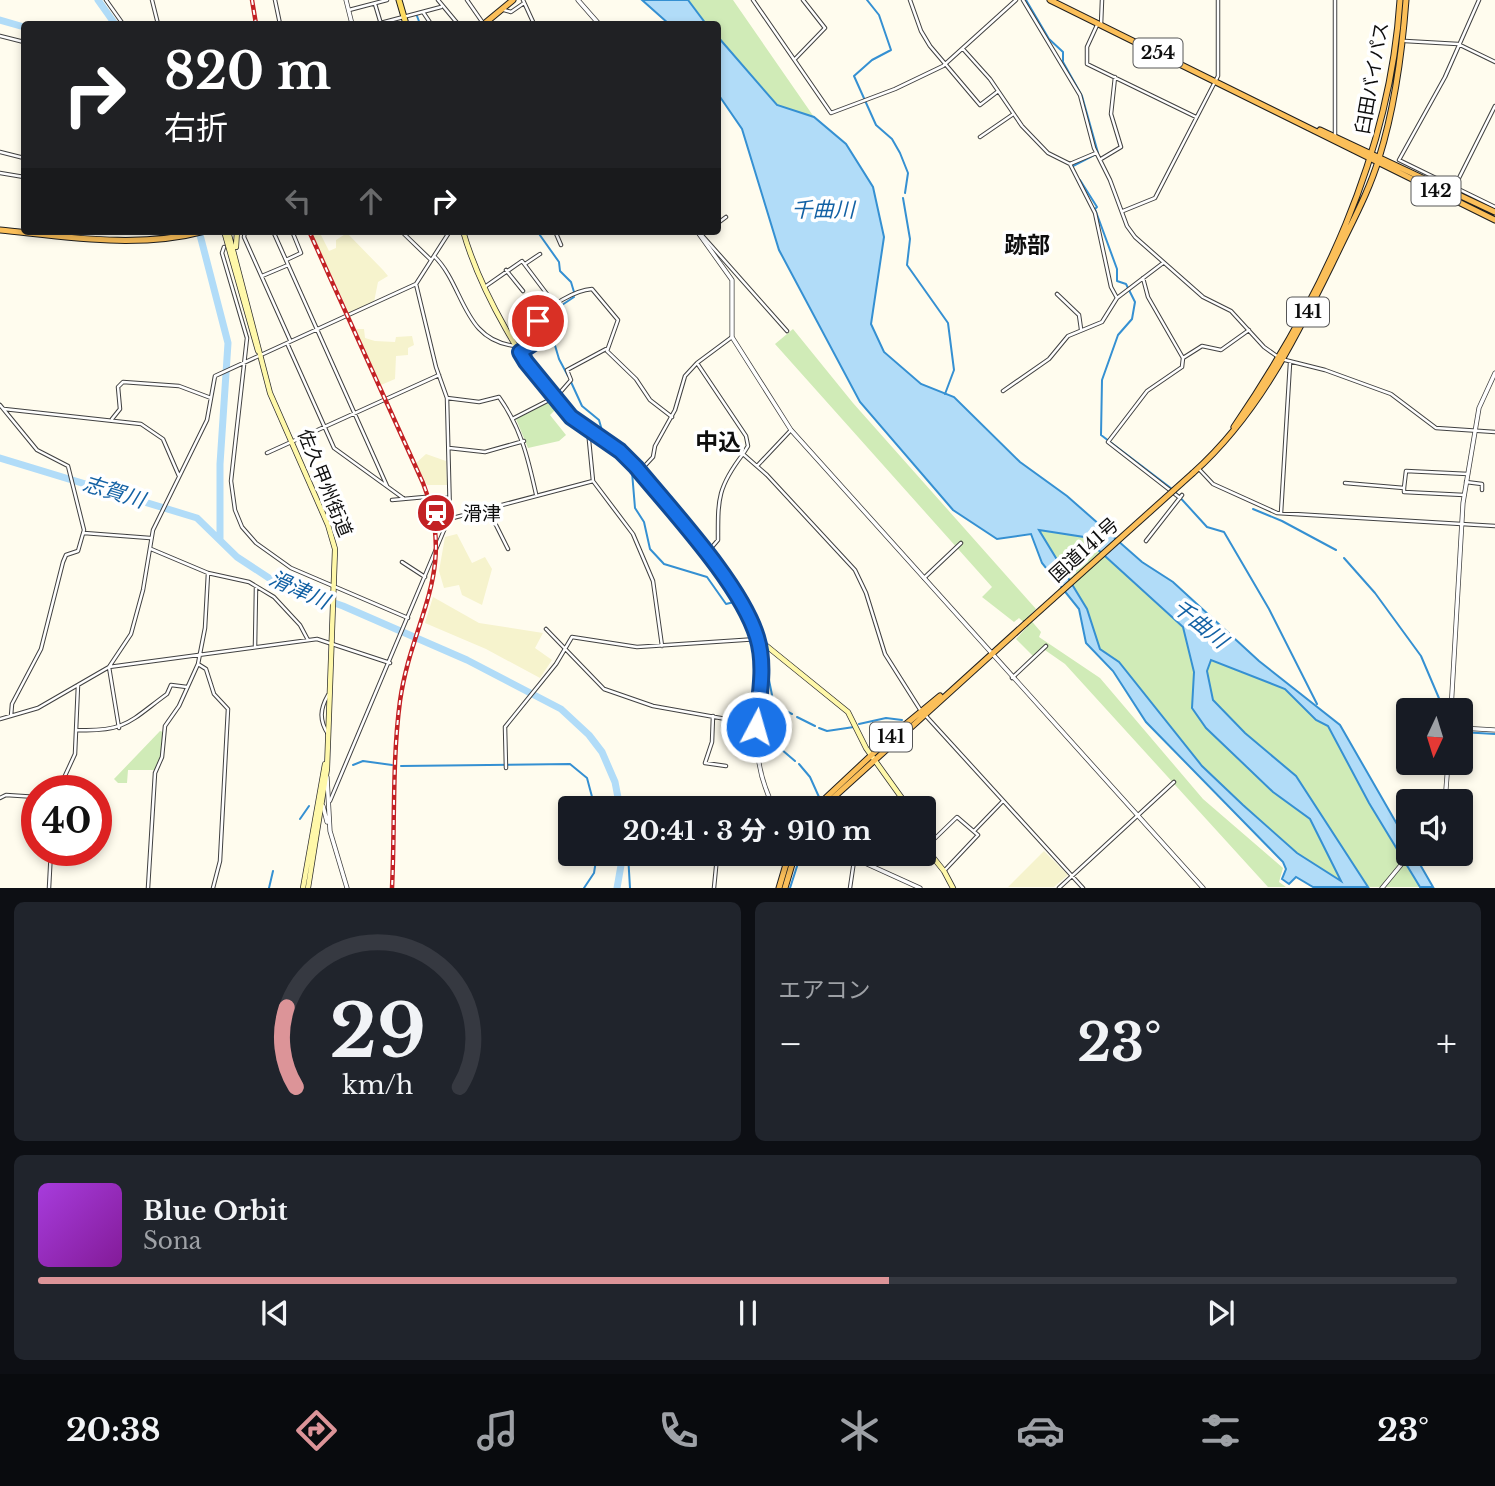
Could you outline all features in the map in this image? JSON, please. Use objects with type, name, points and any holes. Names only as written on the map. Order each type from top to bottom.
[{"type":"highway","points":[[488,21],[513,0]]},
{"type":"highway","name":"254","points":[[1050,0],[1375,159]]},
{"type":"highway","name":"臼田バイパス","points":[[1375,159],[1392,74],[1400,0]]},
{"type":"highway","name":"臼田バイパス","points":[[1375,159],[1395,94],[1406,0]]},
{"type":"highway","name":"254","points":[[1267,106],[1335,137],[1375,159]]},
{"type":"highway","name":"142","points":[[1375,159],[1495,209]]},
{"type":"highway","name":"142","points":[[1375,159],[1495,220]]},
{"type":"highway","name":"国道141号","points":[[829,796],[992,654],[1218,450],[1281,359],[1375,159]]},
{"type":"highway","points":[[0,230],[21,232]]},
{"type":"highway","points":[[53,235],[117,241],[191,235]]},
{"type":"highway","name":"国道141号","points":[[835,796],[873,758]]},
{"type":"highway","points":[[779,887],[785,866]]},
{"type":"highway","points":[[785,887],[791,866]]},
{"type":"main road","points":[[400,0],[405,21]]},
{"type":"main road","name":"佐久甲州街道","points":[[227,235],[274,403],[331,531],[336,557],[325,806],[306,887]]},
{"type":"main road","name":"佐久甲州街道","points":[[228,235],[239,265],[260,355]]},
{"type":"main road","points":[[236,235],[239,265]]},
{"type":"main road","points":[[465,235],[516,346],[554,398],[588,430],[620,451],[639,472],[708,552],[758,639],[848,712],[873,758],[902,796]]},
{"type":"main road","name":"佐久甲州街道","points":[[306,887],[327,753]]},
{"type":"main road","points":[[936,861],[953,887]]},
{"type":"street","points":[[106,0],[120,21]]},
{"type":"street","points":[[152,0],[157,21]]},
{"type":"street","points":[[275,0],[279,21]]},
{"type":"street","points":[[346,0],[351,21]]},
{"type":"street","points":[[349,10],[387,0]]},
{"type":"street","points":[[438,0],[455,21]]},
{"type":"street","points":[[467,0],[482,21]]},
{"type":"street","points":[[578,0],[596,21]]},
{"type":"street","points":[[753,0],[831,113],[917,80],[946,64],[1016,0]]},
{"type":"street","points":[[794,59],[825,29],[803,0]]},
{"type":"street","points":[[910,0],[921,31],[980,105],[997,92]]},
{"type":"street","points":[[1023,0],[1080,95],[1097,156],[1130,233],[1203,297],[1231,311],[1281,359],[1325,370],[1391,394],[1436,428],[1495,432]]},
{"type":"street","points":[[1027,5],[1030,0]]},
{"type":"street","points":[[1101,0],[1100,24],[1087,47],[1087,64],[1196,117]]},
{"type":"street","points":[[1122,212],[1128,206],[1155,198],[1218,76],[1218,0]]},
{"type":"street","points":[[1335,0],[1335,137]]},
{"type":"street","points":[[1479,0],[1445,77],[1399,160],[1454,190],[1495,106]]},
{"type":"street","points":[[503,9],[511,12],[524,1],[533,21]]},
{"type":"street","points":[[374,4],[378,21]]},
{"type":"street","points":[[405,21],[441,7]]},
{"type":"street","points":[[424,12],[429,21]]},
{"type":"street","points":[[0,36],[21,41]]},
{"type":"street","points":[[1402,41],[1458,44],[1495,62]]},
{"type":"street","points":[[963,49],[1012,115],[1048,153],[1070,164],[1095,214],[1111,287],[1117,298]]},
{"type":"street","points":[[1070,164],[1121,147],[1111,114],[1115,77]]},
{"type":"street","points":[[980,137],[1012,115]]},
{"type":"street","points":[[0,152],[21,157]]},
{"type":"street","points":[[0,173],[21,176]]},
{"type":"street","points":[[721,221],[726,217]]},
{"type":"street","points":[[245,235],[245,241],[334,448],[403,498]]},
{"type":"street","points":[[275,235],[387,486]]},
{"type":"street","points":[[261,276],[301,253],[294,235]]},
{"type":"street","points":[[406,235],[432,258],[474,327],[495,341],[516,346]]},
{"type":"street","points":[[119,728],[109,667],[131,634],[151,549],[151,538],[158,517],[207,420],[213,379],[218,374],[416,284],[447,235]]},
{"type":"street","points":[[557,235],[561,245]]},
{"type":"street","points":[[700,235],[732,280],[732,337],[791,430],[1203,887]]},
{"type":"street","points":[[708,235],[788,331]]},
{"type":"street","points":[[238,243],[245,241]]},
{"type":"street","points":[[224,247],[222,253],[246,331],[231,481],[239,519],[256,543],[283,564],[407,619]]},
{"type":"street","points":[[525,264],[540,254]]},
{"type":"street","points":[[486,286],[520,260],[556,306]]},
{"type":"street","points":[[1003,391],[1049,359],[1068,335],[1102,322],[1117,298],[1163,263]]},
{"type":"street","points":[[506,270],[523,291]]},
{"type":"street","points":[[1143,278],[1148,297],[1183,358],[1182,367],[1147,391],[1109,440],[1180,497],[1146,541]]},
{"type":"street","points":[[325,806],[390,663],[449,519],[447,398],[416,284]]},
{"type":"street","points":[[514,418],[554,398],[571,380],[567,370],[606,349],[618,320],[597,292],[587,289],[556,306],[538,321],[535,342],[520,352]]},
{"type":"street","points":[[1057,294],[1079,315],[1081,329]]},
{"type":"street","points":[[1183,358],[1202,346],[1221,350],[1249,330]]},
{"type":"street","points":[[639,472],[652,459],[654,446],[671,417],[682,381],[697,363],[732,337]]},
{"type":"street","points":[[606,349],[636,379],[650,400],[671,417]]},
{"type":"street","points":[[697,363],[746,436],[748,446],[725,479],[716,515],[718,540],[708,552]]},
{"type":"street","points":[[1281,513],[1290,363]]},
{"type":"street","points":[[1452,698],[1464,495],[1479,408],[1495,373]]},
{"type":"street","points":[[267,453],[439,375]]},
{"type":"street","points":[[111,419],[120,409],[118,387],[123,382],[179,386],[211,398]]},
{"type":"street","points":[[447,398],[480,402],[499,397],[514,418],[524,441],[536,494]]},
{"type":"street","points":[[0,405],[37,450],[65,463],[69,469],[84,533],[78,551],[66,555],[63,562],[41,649],[12,704],[11,716]]},
{"type":"street","points":[[4,409],[141,424],[163,439],[179,476]]},
{"type":"street","points":[[588,430],[593,481],[633,534],[653,581],[662,646]]},
{"type":"street","points":[[757,466],[791,430]]},
{"type":"street","points":[[449,448],[485,452],[524,441]]},
{"type":"street","points":[[743,454],[855,570],[866,593],[885,654],[923,714],[1083,887]]},
{"type":"street","points":[[1196,471],[1213,484],[1281,513],[1495,526]]},
{"type":"street","points":[[1464,495],[1404,492],[1405,471],[1468,474]]},
{"type":"street","points":[[449,519],[593,481]]},
{"type":"street","points":[[1466,482],[1482,484],[1482,491]]},
{"type":"street","points":[[1345,483],[1404,488]]},
{"type":"street","points":[[391,500],[449,498]]},
{"type":"street","points":[[483,510],[496,525],[508,549]]},
{"type":"street","points":[[84,533],[151,538]]},
{"type":"street","points":[[924,578],[961,543]]},
{"type":"street","points":[[151,549],[208,573],[246,581],[274,597],[300,625],[308,640]]},
{"type":"street","points":[[402,562],[425,578]]},
{"type":"street","points":[[148,887],[156,771],[162,757],[165,726],[176,710],[198,664],[205,628],[208,573]]},
{"type":"street","points":[[255,647],[256,587]]},
{"type":"street","points":[[546,629],[604,689],[653,705],[726,719],[733,708]]},
{"type":"street","points":[[506,765],[505,727],[542,682],[572,638],[637,647],[758,639],[761,672],[756,756],[760,776],[769,796]]},
{"type":"street","points":[[0,719],[38,708],[109,667],[308,640],[333,643],[390,663]]},
{"type":"street","points":[[1012,678],[1046,646]]},
{"type":"street","points":[[198,664],[206,669],[214,694],[228,709],[220,861],[214,887]]},
{"type":"street","points":[[66,775],[72,764],[77,730],[78,685]]},
{"type":"street","points":[[77,730],[105,731],[119,728],[167,694],[171,685],[187,687]]},
{"type":"street","points":[[713,716],[712,742],[705,763],[726,766]]},
{"type":"street","points":[[1474,729],[1495,730]]},
{"type":"street","points":[[1059,887],[1174,782]]},
{"type":"street","points":[[0,797],[21,796]]},
{"type":"street","points":[[321,796],[347,887]]},
{"type":"street","points":[[974,831],[1003,801]]},
{"type":"street","points":[[936,837],[957,817],[978,835],[944,871]]},
{"type":"street","points":[[49,887],[50,866]]},
{"type":"street","points":[[714,887],[716,866]]},
{"type":"street","points":[[850,887],[853,866]]},
{"type":"street","points":[[875,866],[920,887]]},
{"type":"street","points":[[1382,887],[1400,866]]},
{"type":"shaded area","points":[[313,235],[321,235],[329,251],[336,248],[336,240],[349,235],[388,276],[378,282],[374,302],[349,313]]},
{"type":"shaded area","points":[[356,329],[364,329],[365,338],[375,341],[395,342],[396,337],[412,336],[414,345],[408,348],[408,355],[396,356],[395,379],[381,385]]},
{"type":"shaded area","points":[[426,454],[446,461],[447,485],[427,485],[416,463]]},
{"type":"shaded area","points":[[457,534],[472,563],[485,557],[492,569],[482,605],[462,595],[459,585],[444,588],[439,571],[445,537]]},
{"type":"shaded area","points":[[433,597],[479,623],[543,633],[535,648],[552,660],[540,678],[486,649],[425,623]]},
{"type":"shaded area","points":[[1044,851],[1068,875],[1054,887],[1008,887]]},
{"type":"green space","points":[[688,0],[733,0],[814,117],[777,105],[721,40],[721,21],[704,21]]},
{"type":"green space","points":[[793,329],[853,403],[1036,609],[1028,617],[1041,632],[1039,637],[1100,678],[1203,799],[1283,868],[1279,882],[1286,887],[1268,887],[1065,664],[1042,648],[1033,656],[1016,639],[1028,626],[1019,618],[1014,622],[982,597],[992,587],[775,344]]},
{"type":"green space","points":[[551,401],[557,408],[550,415],[566,435],[559,441],[528,448],[516,419]]},
{"type":"green space","points":[[1038,530],[1084,537],[1184,627],[1194,672],[1192,708],[1206,728],[1273,792],[1310,819],[1342,882],[1297,853],[1202,766],[1119,662],[1100,649],[1087,609]]},
{"type":"green space","points":[[1211,660],[1285,689],[1316,720],[1328,726],[1396,847],[1396,866],[1407,866],[1420,887],[1368,887],[1342,849],[1213,700],[1207,671]]},
{"type":"green space","points":[[160,731],[163,732],[161,757],[156,770],[128,770],[127,783],[118,783],[114,779]]},
{"type":"water","points":[[642,0],[688,0],[704,21],[666,21]]},
{"type":"water","name":"千曲川","points":[[721,40],[777,105],[814,117],[846,144],[873,187],[884,237],[871,324],[884,352],[921,384],[954,397],[1020,462],[1067,496],[1142,562],[1173,582],[1259,661],[1340,725],[1396,822],[1396,847],[1328,726],[1316,720],[1285,689],[1211,660],[1207,671],[1213,700],[1245,733],[1296,776],[1368,887],[1313,887],[1296,877],[1289,884],[1282,879],[1286,869],[1283,862],[1146,722],[1113,671],[1086,643],[1079,609],[1042,563],[1031,534],[997,539],[953,510],[860,402],[779,250],[742,129],[721,98]],"holes":[[[1039,530],[1084,537],[1183,627],[1194,672],[1192,708],[1206,728],[1273,792],[1310,819],[1341,881],[1297,853],[1202,766],[1119,662],[1100,649],[1087,609]]]},
{"type":"water","name":"千曲川","points":[[1407,866],[1421,866],[1433,887],[1420,887]]},
{"type":"waterway","points":[[98,0],[113,21]]},
{"type":"waterway","points":[[867,0],[879,15],[891,50],[872,60],[854,76],[876,125],[892,139],[900,153],[908,173],[905,193]]},
{"type":"waterway","points":[[1026,0],[1049,39],[1063,52],[1063,62],[1082,96],[1098,153],[1073,166]]},
{"type":"waterway","points":[[417,16],[419,21]]},
{"type":"waterway","name":"滑津川","points":[[0,20],[21,26]]},
{"type":"waterway","points":[[1080,180],[1097,207],[1095,209],[1117,269],[1117,281],[1126,284],[1135,302],[1132,319],[1118,335],[1102,380],[1101,435],[1172,489]]},
{"type":"waterway","points":[[903,198],[910,239],[907,265],[948,323],[954,370],[945,394]]},
{"type":"waterway","name":"滑津川","points":[[200,235],[228,343],[220,464],[220,539]]},
{"type":"waterway","points":[[540,235],[559,262],[560,271],[571,282],[574,292]]},
{"type":"waterway","points":[[550,313],[574,297]]},
{"type":"waterway","points":[[546,315],[559,359],[568,376]]},
{"type":"waterway","points":[[571,382],[582,406],[599,420],[603,434]]},
{"type":"waterway","points":[[616,443],[621,447]]},
{"type":"waterway","name":"滑津川","points":[[0,458],[197,518],[237,557],[275,582],[343,606],[467,660],[561,709],[589,735],[602,752],[615,782],[618,796]]},
{"type":"waterway","points":[[632,472],[635,508],[644,522],[650,549],[664,564],[707,577],[726,604],[734,602]]},
{"type":"waterway","points":[[1176,493],[1207,527],[1224,532],[1269,609],[1317,704]]},
{"type":"waterway","points":[[1253,509],[1336,550]]},
{"type":"waterway","points":[[1344,558],[1375,593],[1421,656],[1439,698]]},
{"type":"waterway","points":[[739,613],[748,627]]},
{"type":"waterway","points":[[765,660],[774,705],[792,714]]},
{"type":"waterway","points":[[797,717],[815,726]]},
{"type":"waterway","points":[[859,724],[886,718],[902,720]]},
{"type":"waterway","points":[[819,728],[827,731],[854,727]]},
{"type":"waterway","points":[[761,732],[795,761]]},
{"type":"waterway","points":[[1474,733],[1495,734]]},
{"type":"waterway","points":[[353,765],[363,761],[392,765]]},
{"type":"waterway","points":[[401,766],[570,764],[587,778],[592,796]]},
{"type":"waterway","points":[[799,764],[810,777],[819,796]]},
{"type":"waterway","points":[[300,819],[309,806]]},
{"type":"waterway","points":[[584,888],[594,873],[595,866]]},
{"type":"waterway","name":"滑津川","points":[[617,888],[621,866]]},
{"type":"waterway","points":[[629,866],[630,888]]},
{"type":"waterway","points":[[790,888],[797,866]]},
{"type":"waterway","points":[[269,888],[273,871]]},
{"type":"railway","points":[[252,0],[256,21]]},
{"type":"railway","points":[[311,235],[423,483],[433,514],[436,543],[434,569],[406,671],[397,724],[392,888]]},
{"type":"place","name":"滑津","points":[[436,513]]},
{"type":"district","name":"跡部","points":[[1027,245]]},
{"type":"district","name":"中込","points":[[718,442]]},
{"type":"route","points":[[538,321],[535,342],[520,352],[526,362],[571,417],[620,451],[636,467],[721,572],[743,608],[757,635],[761,659],[756,727]]},
{"type":"water label","name":"志賀川","points":[[114,492]]}]
